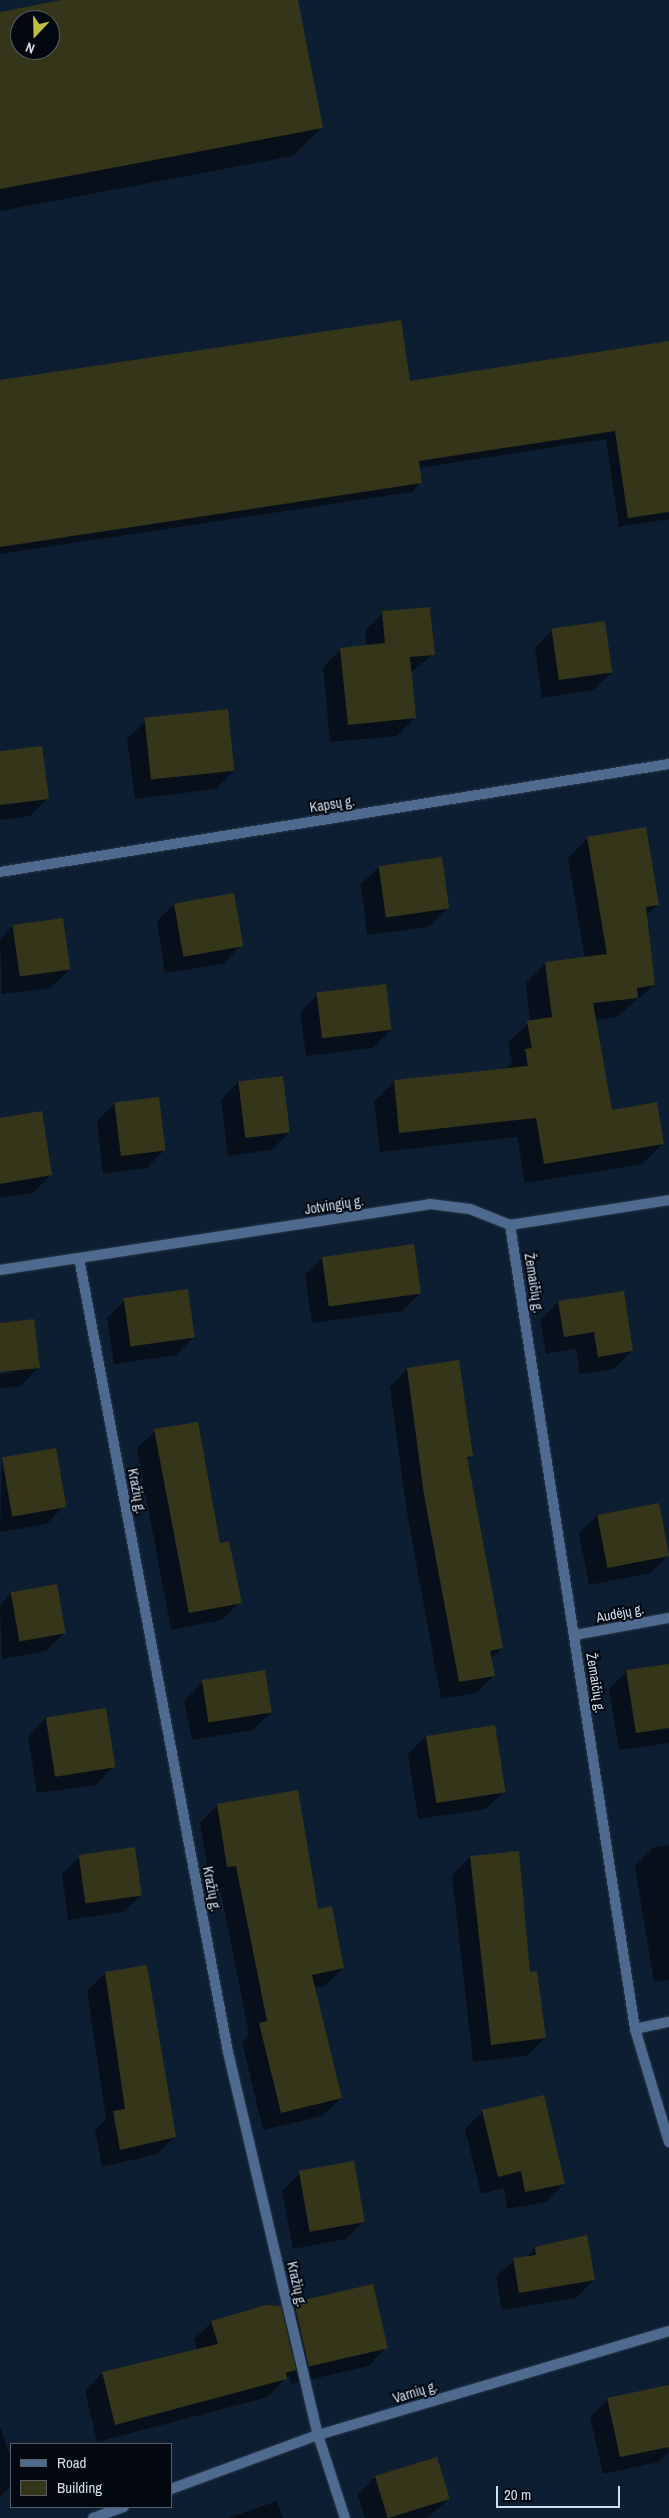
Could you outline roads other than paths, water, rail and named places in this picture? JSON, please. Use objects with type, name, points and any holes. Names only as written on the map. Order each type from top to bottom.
[{"type":"street","name":"Kapsų g.","points":[[0,872],[669,764]]},
{"type":"street","points":[[510,1225],[669,1200]]},
{"type":"street","name":"Jotvingių g.","points":[[0,1270],[430,1204],[470,1209],[510,1225]]},
{"type":"street","name":"Žemaičių g.","points":[[510,1225],[635,2029],[669,2142]]},
{"type":"street","name":"Kražių g.","points":[[80,1258],[228,2052],[318,2435],[345,2518]]},
{"type":"street","name":"Audėjų g.","points":[[575,1635],[669,1618]]},
{"type":"street","points":[[635,2029],[669,2022]]},
{"type":"street","name":"Varnių g.","points":[[172,2489],[318,2435],[669,2331]]},
{"type":"street","points":[[93,2518],[121,2508]]}]
